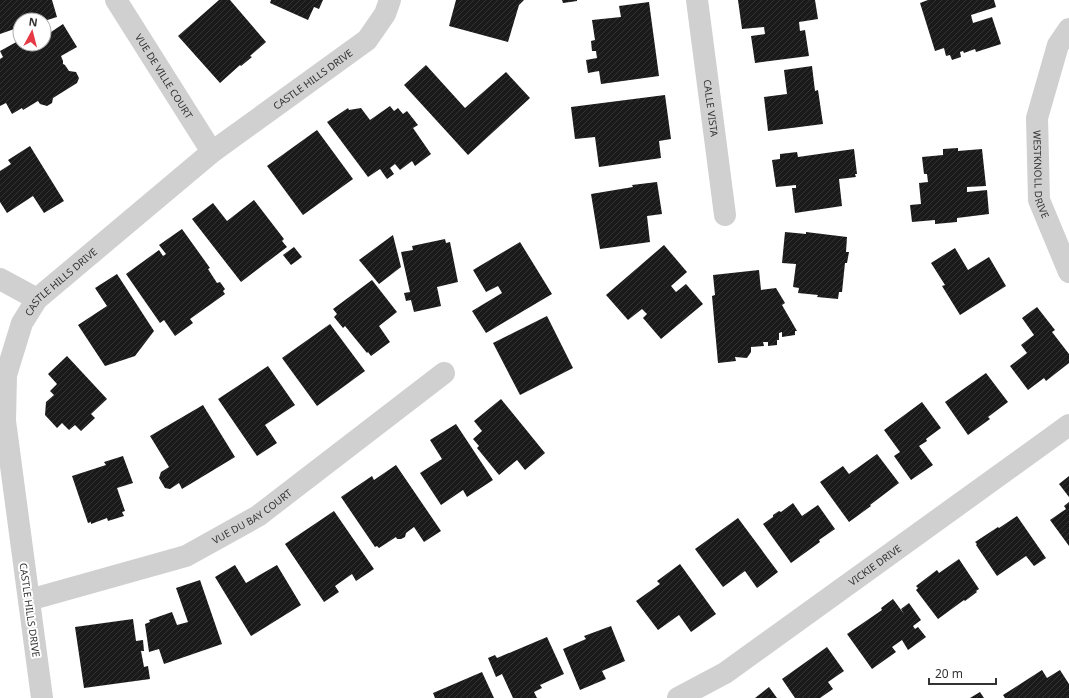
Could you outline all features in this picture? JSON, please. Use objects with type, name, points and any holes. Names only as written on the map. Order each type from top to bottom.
[{"type":"street","name":"VUE DE VILLE COURT","points":[[116,0],[212,152]]},
{"type":"street","name":"CASTLE HILLS DRIVE","points":[[42,698],[5,420],[6,375],[22,323],[37,299],[212,152],[367,40],[385,14],[390,0]]},
{"type":"street","name":"CALLE VISTA","points":[[697,0],[725,215]]},
{"type":"street","name":"WESTKNOLL DRIVE","points":[[1069,29],[1058,45],[1037,118],[1039,200],[1069,272]]},
{"type":"street","points":[[0,279],[37,299]]},
{"type":"street","name":"VUE DU BAY COURT","points":[[29,600],[186,556],[258,516],[444,373]]},
{"type":"street","name":"VICKIE DRIVE","points":[[678,698],[725,673],[1069,425]]},
{"type":"building","points":[[0,0],[52,0],[57,17],[52,19],[52,12],[12,12],[12,30],[0,34]]},
{"type":"building","points":[[219,0],[230,0],[266,42],[250,56],[252,57],[241,66],[240,65],[220,83],[178,36]]},
{"type":"building","points":[[271,0],[323,0],[319,9],[314,7],[308,20],[270,3]]},
{"type":"building","points":[[456,0],[524,0],[519,5],[508,42],[449,26]]},
{"type":"building","points":[[562,0],[577,0],[577,1],[563,3]]},
{"type":"building","points":[[738,0],[815,0],[818,19],[799,22],[800,31],[805,30],[809,56],[755,63],[751,36],[765,34],[764,27],[742,29]]},
{"type":"building","points":[[928,0],[994,0],[996,7],[971,15],[973,23],[992,17],[1001,44],[976,52],[975,49],[964,53],[963,51],[960,52],[961,57],[952,60],[950,55],[946,56],[944,48],[935,51],[920,3]]},
{"type":"building","points":[[649,2],[659,76],[601,84],[599,71],[588,73],[586,60],[597,58],[596,51],[592,51],[591,41],[595,40],[592,20],[621,17],[619,6]]},
{"type":"building","points":[[63,24],[77,47],[61,56],[63,64],[69,71],[76,72],[79,78],[77,83],[53,98],[52,103],[47,106],[40,104],[38,101],[23,110],[22,108],[12,114],[6,103],[0,106],[0,59],[3,57],[0,51],[12,44],[12,52],[52,52],[52,31]]},
{"type":"building","points":[[426,65],[465,108],[506,72],[530,98],[468,155],[404,85]]},
{"type":"building","points":[[812,66],[815,91],[818,90],[823,124],[768,131],[764,97],[787,94],[784,70]]},
{"type":"building","points":[[665,95],[671,139],[659,141],[661,158],[599,167],[595,137],[575,139],[571,107]]},
{"type":"building","points":[[390,106],[394,111],[398,108],[403,114],[407,111],[418,125],[413,128],[431,154],[415,166],[412,161],[400,170],[395,164],[390,168],[394,174],[387,179],[380,169],[368,177],[327,122],[348,108],[349,110],[361,108],[370,120]]},
{"type":"building","points":[[317,130],[353,179],[303,215],[267,166]]},
{"type":"building","points":[[30,146],[64,201],[44,213],[33,196],[7,213],[0,202],[0,171],[11,164],[8,160]]},
{"type":"building","points":[[958,148],[958,151],[982,149],[986,186],[967,187],[967,192],[987,190],[989,214],[957,218],[957,222],[935,224],[935,220],[912,222],[910,205],[921,204],[919,183],[928,182],[927,174],[924,174],[922,157],[943,155],[943,149]]},
{"type":"building","points":[[854,149],[857,174],[855,174],[856,177],[839,179],[842,206],[795,213],[792,188],[796,188],[796,185],[776,187],[772,160],[780,159],[780,154],[797,152],[798,157]]},
{"type":"building","points":[[657,182],[662,214],[647,216],[650,242],[600,249],[591,194],[633,187],[632,185]]},
{"type":"building","points":[[254,200],[284,239],[282,241],[287,247],[241,282],[192,219],[213,203],[227,221]]},
{"type":"building","points":[[182,229],[210,268],[208,269],[217,283],[220,282],[225,289],[223,291],[225,294],[190,319],[193,323],[175,336],[164,320],[160,323],[126,274],[159,250],[163,256],[166,254],[159,245]]},
{"type":"building","points":[[785,232],[806,234],[806,232],[847,237],[846,252],[849,252],[847,263],[845,263],[842,292],[839,292],[838,299],[798,293],[799,288],[793,287],[796,264],[782,263]]},
{"type":"building","points":[[393,235],[401,267],[379,284],[359,260]]},
{"type":"building","points":[[445,239],[446,243],[450,242],[458,282],[437,287],[441,306],[414,312],[411,300],[406,301],[404,293],[410,292],[401,252],[413,250],[412,246]]},
{"type":"building","points":[[520,242],[552,294],[486,333],[472,311],[502,293],[498,286],[486,292],[473,270]]},
{"type":"building","points":[[664,245],[687,272],[671,286],[676,292],[686,284],[703,304],[661,339],[643,318],[647,314],[642,309],[628,320],[606,295]]},
{"type":"building","points":[[294,247],[302,257],[291,265],[283,255]]},
{"type":"building","points":[[955,248],[968,270],[989,257],[1006,286],[960,315],[942,286],[945,285],[931,263]]},
{"type":"building","points":[[759,270],[761,290],[776,288],[785,303],[782,305],[797,331],[795,331],[795,335],[782,337],[782,332],[779,333],[777,345],[768,346],[768,342],[763,342],[764,346],[751,347],[751,352],[747,358],[735,357],[736,361],[718,363],[712,296],[715,295],[713,275]]},
{"type":"building","points":[[117,274],[154,331],[135,356],[105,366],[78,325],[107,306],[95,288]]},
{"type":"building","points":[[372,280],[397,312],[379,326],[390,342],[371,356],[345,326],[343,328],[334,317],[337,314],[333,309]]},
{"type":"building","points":[[1037,307],[1055,330],[1052,332],[1069,354],[1069,363],[1046,381],[1044,378],[1028,390],[1010,366],[1027,353],[1021,345],[1034,335],[1022,318]]},
{"type":"building","points":[[547,316],[573,368],[520,395],[493,343]]},
{"type":"building","points":[[330,324],[365,371],[317,406],[282,358]]},
{"type":"building","points":[[67,356],[107,399],[91,414],[95,418],[81,431],[75,425],[69,430],[62,423],[57,428],[45,415],[46,402],[54,395],[50,391],[57,384],[48,374]]},
{"type":"building","points":[[268,366],[295,405],[265,425],[277,443],[257,456],[218,399]]},
{"type":"building","points":[[986,373],[1008,402],[988,417],[990,419],[968,435],[945,402]]},
{"type":"building","points":[[501,399],[545,453],[525,470],[517,460],[499,475],[477,448],[479,446],[473,439],[482,431],[474,421]]},
{"type":"building","points":[[922,402],[941,428],[919,446],[933,465],[911,480],[894,456],[900,452],[884,430]]},
{"type":"building","points":[[203,405],[235,457],[182,489],[179,483],[170,489],[165,488],[159,478],[161,472],[169,467],[150,436]]},
{"type":"building","points":[[456,424],[493,480],[467,497],[463,490],[441,505],[420,473],[442,459],[430,440]]},
{"type":"building","points":[[877,454],[899,483],[849,522],[820,482],[843,466],[849,474]]},
{"type":"building","points":[[123,456],[133,483],[117,488],[125,511],[122,512],[124,516],[108,521],[107,518],[91,524],[91,522],[88,523],[72,476],[106,465],[104,462]]},
{"type":"building","points":[[396,465],[441,531],[424,542],[414,527],[406,533],[405,537],[397,539],[396,537],[379,548],[377,546],[375,547],[341,497],[372,476],[374,480]]},
{"type":"building","points":[[1069,476],[1069,497],[1059,484]]},
{"type":"building","points":[[1069,502],[1069,546],[1050,520],[1066,509],[1064,506]]},
{"type":"building","points":[[793,503],[802,516],[818,505],[835,529],[791,563],[763,524],[773,517],[773,515],[779,511],[781,512]]},
{"type":"building","points":[[334,511],[374,569],[356,581],[352,574],[335,586],[339,592],[324,602],[285,544]]},
{"type":"building","points":[[1017,516],[1046,558],[1034,566],[1026,556],[997,576],[975,542]]},
{"type":"building","points":[[738,518],[778,572],[757,588],[745,571],[723,587],[695,549]]},
{"type":"building","points":[[959,559],[979,589],[965,601],[964,600],[938,619],[916,590],[918,588],[916,586],[937,570],[939,573]]},
{"type":"building","points":[[680,564],[716,614],[691,632],[679,615],[658,630],[636,601],[660,584],[657,581]]},
{"type":"building","points":[[235,565],[246,583],[277,565],[301,605],[251,636],[215,577]]},
{"type":"building","points":[[200,580],[222,644],[164,664],[159,649],[149,652],[145,624],[150,622],[149,620],[172,612],[177,625],[188,622],[176,588]]},
{"type":"building","points":[[893,599],[904,614],[901,609],[909,603],[921,620],[913,626],[915,629],[918,627],[926,637],[908,650],[902,640],[892,647],[896,652],[872,669],[847,634],[882,610],[881,608]]},
{"type":"building","points":[[133,619],[136,641],[143,640],[144,651],[141,651],[144,667],[148,666],[150,679],[84,688],[75,627]]},
{"type":"building","points":[[611,626],[625,661],[602,671],[606,679],[580,690],[563,649],[586,639],[584,636]]},
{"type":"building","points":[[547,637],[564,674],[540,685],[542,688],[534,692],[537,698],[513,698],[502,674],[496,677],[488,658],[495,655],[497,658]]},
{"type":"building","points":[[827,647],[844,671],[828,682],[833,689],[820,698],[795,698],[782,679]]},
{"type":"building","points":[[1042,670],[1047,678],[1060,670],[1069,684],[1069,698],[1005,698],[1003,695]]},
{"type":"building","points":[[482,672],[494,698],[435,698],[433,693]]},
{"type":"building","points":[[769,687],[777,698],[755,698]]},
{"type":"building","points":[[980,692],[984,698],[970,698]]}]
